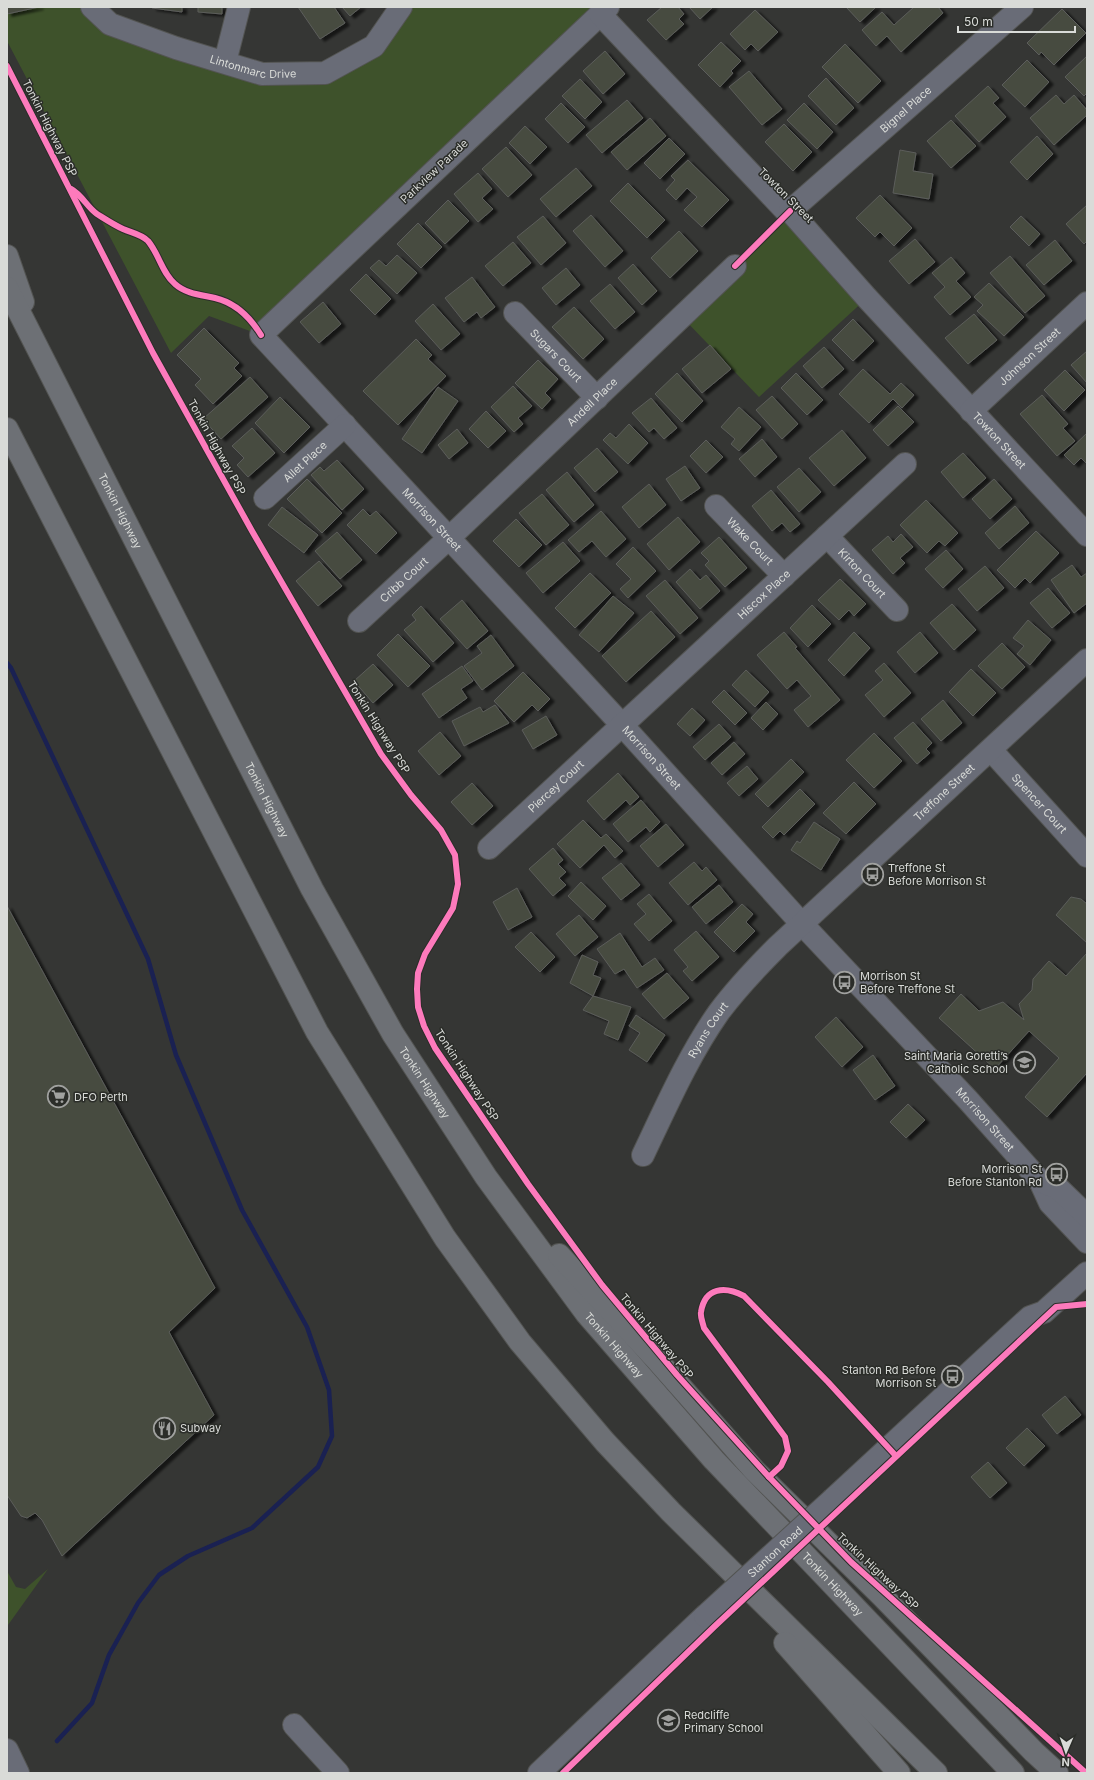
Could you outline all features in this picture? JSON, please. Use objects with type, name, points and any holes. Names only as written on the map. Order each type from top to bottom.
[{"type":"highway","points":[[7,256],[41,353]]},
{"type":"highway","name":"Tonkin Highway","points":[[7,288],[312,889],[393,1034],[486,1177],[586,1313],[714,1460],[1011,1770]]},
{"type":"highway","points":[[7,429],[317,1032],[446,1238],[520,1342],[605,1442],[672,1512],[936,1773]]},
{"type":"highway","points":[[7,455],[96,601]]},
{"type":"highway","points":[[486,1177],[656,1359],[754,1470],[882,1596],[1034,1752],[1057,1773]]},
{"type":"highway","points":[[672,1512],[899,1773]]},
{"type":"street","name":"Lintonmarc Drive","points":[[92,7],[110,24],[176,48],[262,74],[325,73],[374,46],[401,7]]},
{"type":"street","points":[[225,62],[238,7]]},
{"type":"street","name":"Bignel Place","points":[[790,211],[1022,7]]},
{"type":"street","name":"Towton Street","points":[[604,11],[785,210],[790,211],[971,411],[1087,535]]},
{"type":"street","name":"Parkview Parade","points":[[261,335],[604,11]]},
{"type":"street","name":"Andell Place","points":[[449,538],[735,266]]},
{"type":"street","name":"Johnson Street","points":[[971,411],[1087,303]]},
{"type":"street","name":"Sugars Court","points":[[515,313],[597,398]]},
{"type":"street","name":"Morrison Street","points":[[261,335],[623,726],[802,924],[963,1094],[1040,1181],[1050,1203],[1087,1242]]},
{"type":"street","name":"Allet Place","points":[[265,498],[345,426]]},
{"type":"street","name":"Hiscox Place","points":[[623,726],[905,464]]},
{"type":"street","name":"Wake Court","points":[[716,506],[784,576]]},
{"type":"street","name":"Kirton Court","points":[[827,536],[898,610]]},
{"type":"street","name":"Cribb Court","points":[[359,621],[449,538]]},
{"type":"street","name":"Treffone Street","points":[[802,924],[1087,660]]},
{"type":"street","name":"Piercey Court","points":[[489,848],[623,726]]},
{"type":"street","name":"Spencer Court","points":[[991,750],[1087,856]]},
{"type":"street","name":"Ryans Court","points":[[643,1155],[698,1046],[718,1014],[739,987],[778,946],[802,924]]},
{"type":"street","name":"Morrison Street","points":[[1040,1181],[1058,1188],[1087,1216]]},
{"type":"street","name":"Stanton Road","points":[[1030,1317],[1034,1303],[1087,1254]]},
{"type":"street","name":"Stanton Road","points":[[539,1773],[705,1616],[1030,1317],[1044,1312],[1087,1273]]},
{"type":"street","points":[[294,1725],[338,1773]]},
{"type":"street","points":[[7,1750],[18,1773]]},
{"type":"green space","points":[[29,7],[92,7],[225,62],[325,73],[374,46],[401,7],[608,7],[261,335],[209,316],[171,353],[7,41],[7,14]]},
{"type":"green space","points":[[785,210],[867,298],[759,397],[682,317],[735,266]]},
{"type":"green space","points":[[48,1569],[7,1625],[7,1571],[16,1587],[25,1589]]},
{"type":"building","points":[[7,7],[39,7],[7,14]]},
{"type":"building","points":[[182,7],[182,12],[152,8]]},
{"type":"building","points":[[198,7],[222,7],[222,14],[198,12]]},
{"type":"building","points":[[298,7],[334,7],[345,23],[320,39]]},
{"type":"building","points":[[342,7],[361,7],[350,16]]},
{"type":"building","points":[[662,7],[678,7],[684,14],[679,19],[684,24],[666,40],[647,20]]},
{"type":"building","points":[[689,7],[713,7],[700,19]]},
{"type":"building","points":[[846,7],[876,7],[860,22]]},
{"type":"building","points":[[914,7],[938,7],[943,13],[901,52],[887,36],[876,46],[862,30],[882,12],[894,25]]},
{"type":"building","points":[[1062,9],[1086,33],[1054,65],[1041,52],[1039,55],[1027,43]]},
{"type":"building","points":[[755,10],[778,32],[758,51],[751,44],[745,50],[730,34]]},
{"type":"building","points":[[721,42],[741,61],[731,71],[733,73],[720,87],[698,65]]},
{"type":"building","points":[[845,44],[881,81],[858,103],[822,67]]},
{"type":"building","points":[[605,51],[625,74],[603,94],[583,71]]},
{"type":"building","points":[[1087,56],[1087,93],[1084,96],[1065,77]]},
{"type":"building","points":[[1027,60],[1049,82],[1025,107],[1002,85]]},
{"type":"building","points":[[749,71],[782,109],[762,125],[729,87]]},
{"type":"building","points":[[826,78],[854,108],[836,125],[808,96]]},
{"type":"building","points":[[580,79],[602,102],[585,119],[562,96]]},
{"type":"building","points":[[988,86],[999,98],[993,103],[1006,117],[979,142],[955,116]]},
{"type":"building","points":[[1056,95],[1064,104],[1074,95],[1087,110],[1087,115],[1054,145],[1030,118]]},
{"type":"building","points":[[627,100],[643,118],[602,153],[586,135]]},
{"type":"building","points":[[561,103],[585,127],[568,143],[545,119]]},
{"type":"building","points":[[804,103],[833,132],[817,149],[787,120]]},
{"type":"building","points":[[650,118],[666,136],[627,170],[611,152]]},
{"type":"building","points":[[951,120],[976,146],[951,168],[927,141]]},
{"type":"building","points":[[784,124],[812,152],[793,171],[765,142]]},
{"type":"building","points":[[525,126],[547,147],[530,164],[509,143]]},
{"type":"building","points":[[1037,136],[1053,154],[1027,180],[1010,162]]},
{"type":"building","points":[[669,138],[685,154],[660,179],[644,163]]},
{"type":"building","points":[[506,147],[532,175],[508,197],[482,169]]},
{"type":"building","points":[[900,150],[916,153],[913,171],[933,174],[929,199],[893,193]]},
{"type":"building","points":[[688,160],[729,200],[702,227],[684,210],[697,197],[687,188],[676,200],[666,190],[675,180],[671,176]]},
{"type":"building","points":[[576,168],[592,186],[556,217],[540,199]]},
{"type":"building","points":[[478,173],[492,189],[482,198],[493,209],[478,222],[454,194]]},
{"type":"building","points":[[628,183],[665,220],[647,238],[610,201]]},
{"type":"building","points":[[880,195],[912,228],[894,246],[880,232],[875,237],[856,218]]},
{"type":"building","points":[[448,200],[469,221],[445,244],[425,223]]},
{"type":"building","points":[[1087,205],[1087,241],[1084,244],[1066,224]]},
{"type":"building","points":[[591,215],[623,251],[605,267],[573,231]]},
{"type":"building","points":[[543,216],[566,243],[541,265],[517,237]]},
{"type":"building","points":[[1021,216],[1040,234],[1029,246],[1010,227]]},
{"type":"building","points":[[418,223],[442,247],[421,268],[397,244]]},
{"type":"building","points":[[679,231],[698,251],[670,278],[651,258]]},
{"type":"building","points":[[915,239],[935,262],[909,284],[889,261]]},
{"type":"building","points":[[1055,240],[1072,261],[1044,285],[1026,265]]},
{"type":"building","points":[[513,242],[531,263],[503,286],[485,266]]},
{"type":"building","points":[[397,255],[417,273],[397,294],[370,268],[379,260],[386,266]]},
{"type":"building","points":[[1010,256],[1045,296],[1025,313],[990,273]]},
{"type":"building","points":[[951,257],[965,273],[956,281],[971,297],[950,315],[934,297],[945,287],[932,273]]},
{"type":"building","points":[[633,264],[657,291],[642,305],[618,278]]},
{"type":"building","points":[[566,268],[580,285],[556,305],[542,288]]},
{"type":"building","points":[[366,274],[391,299],[375,315],[350,290]]},
{"type":"building","points":[[472,277],[495,307],[481,318],[477,312],[464,322],[445,298]]},
{"type":"building","points":[[989,283],[1024,317],[1004,336],[977,311],[983,305],[974,297]]},
{"type":"building","points":[[610,284],[635,312],[615,329],[590,301]]},
{"type":"building","points":[[323,302],[341,324],[319,343],[300,322]]},
{"type":"building","points":[[433,304],[460,334],[441,350],[415,321]]},
{"type":"building","points":[[574,307],[604,339],[583,359],[552,327]]},
{"type":"building","points":[[974,314],[997,340],[968,364],[945,338]]},
{"type":"building","points":[[853,319],[874,341],[853,361],[832,340]]},
{"type":"building","points":[[204,328],[239,363],[234,368],[242,376],[213,404],[195,385],[201,379],[177,355]]},
{"type":"building","points":[[416,339],[432,355],[428,359],[446,376],[398,425],[363,391]]},
{"type":"building","points":[[710,345],[731,369],[702,393],[682,369]]},
{"type":"building","points":[[824,347],[844,369],[822,388],[803,366]]},
{"type":"building","points":[[1087,351],[1087,383],[1071,365]]},
{"type":"building","points":[[538,360],[558,379],[545,393],[551,399],[542,409],[515,383]]},
{"type":"building","points":[[863,369],[890,394],[901,383],[914,395],[902,408],[893,399],[869,423],[839,394]]},
{"type":"building","points":[[1065,370],[1085,390],[1064,411],[1044,390]]},
{"type":"building","points":[[677,373],[703,401],[682,422],[655,394]]},
{"type":"building","points":[[796,373],[823,400],[807,415],[781,388]]},
{"type":"building","points":[[250,377],[268,397],[221,439],[203,419]]},
{"type":"building","points":[[513,386],[532,406],[518,418],[523,424],[514,432],[491,407]]},
{"type":"building","points":[[438,387],[458,401],[422,453],[402,439]]},
{"type":"building","points":[[1042,395],[1068,424],[1063,428],[1075,441],[1057,456],[1020,414]]},
{"type":"building","points":[[772,396],[798,424],[782,439],[756,410]]},
{"type":"building","points":[[280,397],[310,427],[284,453],[255,423]]},
{"type":"building","points":[[651,398],[677,428],[664,439],[654,428],[649,432],[632,413]]},
{"type":"building","points":[[898,406],[914,422],[888,446],[873,430]]},
{"type":"building","points":[[739,407],[761,427],[739,451],[731,444],[735,439],[721,427]]},
{"type":"building","points":[[486,411],[506,431],[488,448],[469,429]]},
{"type":"building","points":[[629,424],[648,443],[628,464],[603,440],[610,433],[616,438]]},
{"type":"building","points":[[252,428],[275,453],[248,477],[237,465],[244,458],[232,446]]},
{"type":"building","points":[[457,429],[468,443],[449,459],[438,445]]},
{"type":"building","points":[[842,430],[866,458],[834,486],[809,458]]},
{"type":"building","points":[[1087,433],[1087,464],[1081,458],[1074,465],[1064,455]]},
{"type":"building","points":[[762,439],[777,457],[755,477],[739,459]]},
{"type":"building","points":[[706,440],[723,457],[706,473],[690,456]]},
{"type":"building","points":[[597,448],[618,472],[595,492],[574,468]]},
{"type":"building","points":[[963,453],[986,478],[963,498],[941,472]]},
{"type":"building","points":[[337,460],[364,489],[342,510],[311,475],[320,467],[324,471]]},
{"type":"building","points":[[685,466],[700,488],[681,501],[666,479]]},
{"type":"building","points":[[799,468],[821,492],[799,512],[777,487]]},
{"type":"building","points":[[567,472],[594,505],[574,522],[546,490]]},
{"type":"building","points":[[307,479],[342,513],[322,533],[287,499]]},
{"type":"building","points":[[994,479],[1012,499],[990,519],[972,499]]},
{"type":"building","points":[[649,484],[666,505],[639,528],[622,507]]},
{"type":"building","points":[[771,490],[800,524],[790,532],[782,523],[772,531],[752,506]]},
{"type":"building","points":[[542,494],[569,525],[546,545],[519,513]]},
{"type":"building","points":[[926,500],[958,533],[945,546],[939,541],[927,553],[900,525]]},
{"type":"building","points":[[1015,506],[1029,523],[999,549],[985,533]]},
{"type":"building","points":[[282,507],[318,535],[304,553],[268,525]]},
{"type":"building","points":[[363,509],[370,516],[376,511],[397,533],[376,554],[347,525]]},
{"type":"building","points":[[601,511],[626,539],[606,557],[592,541],[579,552],[568,540]]},
{"type":"building","points":[[678,517],[700,542],[669,570],[647,544]]},
{"type":"building","points":[[516,519],[542,545],[519,567],[493,541]]},
{"type":"building","points":[[1036,531],[1059,553],[1030,583],[1025,578],[1015,588],[997,570]]},
{"type":"building","points":[[337,532],[362,560],[340,579],[315,551]]},
{"type":"building","points":[[901,534],[913,547],[900,558],[905,563],[893,574],[872,550],[888,536],[893,542]]},
{"type":"building","points":[[719,537],[747,568],[725,587],[705,565],[709,561],[701,553]]},
{"type":"building","points":[[563,542],[580,561],[543,593],[526,573]]},
{"type":"building","points":[[633,547],[656,571],[628,598],[620,589],[631,579],[616,564]]},
{"type":"building","points":[[946,550],[963,569],[943,588],[925,569]]},
{"type":"building","points":[[319,561],[342,586],[318,606],[296,581]]},
{"type":"building","points":[[1072,565],[1081,577],[1087,573],[1087,603],[1074,613],[1051,580]]},
{"type":"building","points":[[985,566],[1004,588],[977,611],[958,589]]},
{"type":"building","points":[[690,569],[700,580],[706,575],[720,591],[700,609],[676,582]]},
{"type":"building","points":[[590,573],[611,593],[575,628],[555,608]]},
{"type":"building","points":[[840,579],[866,604],[854,616],[849,610],[839,620],[818,600]]},
{"type":"building","points":[[665,580],[698,618],[680,634],[646,596]]},
{"type":"building","points":[[1048,588],[1070,613],[1052,628],[1030,603]]},
{"type":"building","points":[[613,596],[634,613],[599,652],[579,635]]},
{"type":"building","points":[[462,600],[488,631],[467,649],[440,619]]},
{"type":"building","points":[[952,604],[976,630],[954,650],[930,623]]},
{"type":"building","points":[[812,605],[831,624],[808,647],[790,628]]},
{"type":"building","points":[[421,606],[454,643],[433,662],[404,630],[416,620],[412,615]]},
{"type":"building","points":[[651,611],[675,637],[626,682],[602,656]]},
{"type":"building","points":[[1028,620],[1051,640],[1030,665],[1017,654],[1024,646],[1013,638]]},
{"type":"building","points":[[784,632],[797,647],[795,648],[840,700],[808,727],[794,710],[811,696],[797,680],[787,689],[757,655]]},
{"type":"building","points":[[854,632],[870,648],[844,676],[828,660]]},
{"type":"building","points":[[920,632],[938,653],[915,673],[897,652]]},
{"type":"building","points":[[398,634],[430,666],[408,687],[377,655]]},
{"type":"building","points":[[491,635],[514,666],[482,690],[464,666],[482,653],[477,646]]},
{"type":"building","points":[[1002,643],[1025,667],[1002,689],[978,666]]},
{"type":"building","points":[[884,663],[911,693],[884,717],[865,695],[883,680],[875,671]]},
{"type":"building","points":[[373,664],[393,685],[373,703],[354,681]]},
{"type":"building","points":[[462,666],[473,681],[461,689],[467,698],[439,718],[422,694]]},
{"type":"building","points":[[971,669],[996,693],[973,716],[949,692]]},
{"type":"building","points":[[746,670],[769,692],[755,707],[732,685]]},
{"type":"building","points":[[523,672],[550,699],[538,711],[532,705],[514,722],[494,701]]},
{"type":"building","points":[[724,690],[747,713],[735,725],[712,702]]},
{"type":"building","points":[[943,700],[962,723],[941,741],[921,719]]},
{"type":"building","points":[[766,702],[778,714],[763,730],[751,718]]},
{"type":"building","points":[[495,705],[509,723],[464,746],[452,721],[480,707],[483,712]]},
{"type":"building","points":[[692,708],[705,720],[690,736],[677,724]]},
{"type":"building","points":[[546,716],[557,735],[533,749],[522,730]]},
{"type":"building","points":[[913,722],[932,743],[926,749],[930,753],[917,764],[894,738]]},
{"type":"building","points":[[719,724],[731,737],[705,760],[693,747]]},
{"type":"building","points":[[440,732],[461,756],[439,775],[418,751]]},
{"type":"building","points":[[874,733],[902,761],[874,788],[846,760]]},
{"type":"building","points":[[734,742],[745,754],[722,775],[711,763]]},
{"type":"building","points":[[791,759],[804,772],[768,807],[755,794]]},
{"type":"building","points":[[747,766],[758,779],[739,796],[727,783]]},
{"type":"building","points":[[618,773],[639,797],[630,805],[626,800],[604,820],[587,801]]},
{"type":"building","points":[[854,782],[876,804],[846,834],[823,813]]},
{"type":"building","points":[[472,783],[493,806],[472,825],[451,802]]},
{"type":"building","points":[[800,789],[815,804],[784,835],[780,831],[773,838],[762,827]]},
{"type":"building","points":[[641,800],[660,822],[650,832],[646,827],[628,842],[613,824]]},
{"type":"building","points":[[583,820],[601,838],[606,834],[623,851],[615,858],[604,845],[580,868],[557,844]]},
{"type":"building","points":[[814,822],[840,839],[821,870],[791,850],[797,841],[800,843]]},
{"type":"building","points":[[666,824],[684,845],[658,867],[640,846]]},
{"type":"building","points":[[553,848],[563,860],[558,864],[566,872],[559,878],[566,885],[553,896],[529,869]]},
{"type":"building","points":[[694,862],[702,871],[706,867],[717,880],[688,905],[669,883]]},
{"type":"building","points":[[621,863],[640,885],[621,900],[602,878]]},
{"type":"building","points":[[581,882],[606,906],[593,920],[568,896]]},
{"type":"building","points":[[719,885],[733,902],[706,924],[692,907]]},
{"type":"building","points":[[517,888],[532,917],[508,930],[493,902]]},
{"type":"building","points":[[649,894],[672,921],[649,941],[634,924],[646,914],[637,904]]},
{"type":"building","points":[[1071,897],[1081,899],[1087,904],[1087,943],[1056,915]]},
{"type":"building","points":[[742,904],[753,914],[746,922],[755,931],[734,952],[714,932]]},
{"type":"building","name":"DFO Perth","points":[[7,906],[215,1288],[169,1332],[214,1415],[62,1556],[42,1520],[35,1513],[27,1518],[21,1516],[7,1495]]},
{"type":"building","points":[[579,915],[598,937],[575,956],[556,934]]},
{"type":"building","points":[[696,931],[719,957],[692,981],[683,971],[688,967],[674,950]]},
{"type":"building","points":[[531,932],[555,957],[540,972],[515,947]]},
{"type":"building","points":[[620,933],[642,967],[655,958],[664,970],[637,988],[624,969],[615,974],[597,949]]},
{"type":"building","points":[[1087,953],[1087,1075],[1086,1074],[1047,1117],[1025,1097],[1059,1058],[1029,1031],[995,1069],[939,1018],[961,994],[979,1011],[1003,1002],[1024,1020],[1019,1004],[1032,990],[1033,979],[1049,961],[1066,976]]},
{"type":"building","points":[[582,955],[598,962],[593,975],[601,978],[593,996],[570,983]]},
{"type":"building","points":[[667,973],[689,998],[664,1019],[642,994]]},
{"type":"building","points":[[593,996],[631,1007],[618,1040],[604,1034],[609,1021],[583,1010]]},
{"type":"building","points":[[636,1015],[665,1035],[647,1062],[629,1050],[640,1033],[629,1026]]},
{"type":"building","points":[[836,1017],[863,1047],[842,1067],[815,1037]]},
{"type":"building","points":[[873,1055],[895,1086],[875,1100],[853,1070]]},
{"type":"building","points":[[908,1104],[925,1120],[906,1138],[890,1122]]},
{"type":"building","points":[[1065,1396],[1081,1415],[1057,1434],[1042,1415]]},
{"type":"building","points":[[1027,1428],[1045,1446],[1024,1466],[1006,1448]]},
{"type":"building","points":[[988,1462],[1007,1483],[990,1498],[971,1477]]},
{"type":"waterway","points":[[7,663],[11,668],[148,959],[176,1055],[242,1210],[307,1327],[329,1390],[332,1436],[318,1467],[252,1528],[188,1556],[159,1575],[138,1603],[109,1655],[92,1703],[57,1741]]},
{"type":"cycle path","name":"Tonkin Highway PSP","points":[[7,66],[153,353],[252,531],[381,754],[411,795],[441,830],[455,855],[458,884],[453,908],[425,954],[418,973],[418,1007],[424,1026],[435,1048],[528,1184],[602,1285],[677,1375],[769,1477],[851,1562],[1086,1773]]},
{"type":"cycle path","points":[[71,189],[78,194],[97,214],[116,226],[139,235],[148,241],[167,274],[175,284],[189,292],[230,303],[252,322],[261,335]]},
{"type":"cycle path","points":[[735,266],[790,211]]},
{"type":"cycle path","points":[[769,1477],[781,1466],[788,1451],[785,1437],[704,1328],[701,1318],[703,1304],[711,1293],[717,1291],[730,1291],[744,1296],[828,1382],[896,1456]]},
{"type":"cycle path","points":[[563,1773],[715,1626],[1056,1307],[1087,1304]]},
{"type":"place","name":"Treffone St Before Morrison St","points":[[872,874]]},
{"type":"place","name":"Morrison St Before Treffone St","points":[[844,982]]},
{"type":"place","name":"Saint Maria Goretti’s Catholic School","points":[[1024,1062]]},
{"type":"place","name":"DFO Perth","points":[[59,1097]]},
{"type":"place","name":"Morrison St Before Stanton Rd","points":[[1057,1175]]},
{"type":"place","name":"Stanton Rd Before Morrison St","points":[[952,1376]]},
{"type":"place","name":"Subway","points":[[164,1428]]},
{"type":"place","name":"Redcliffe Primary School","points":[[669,1721]]}]
